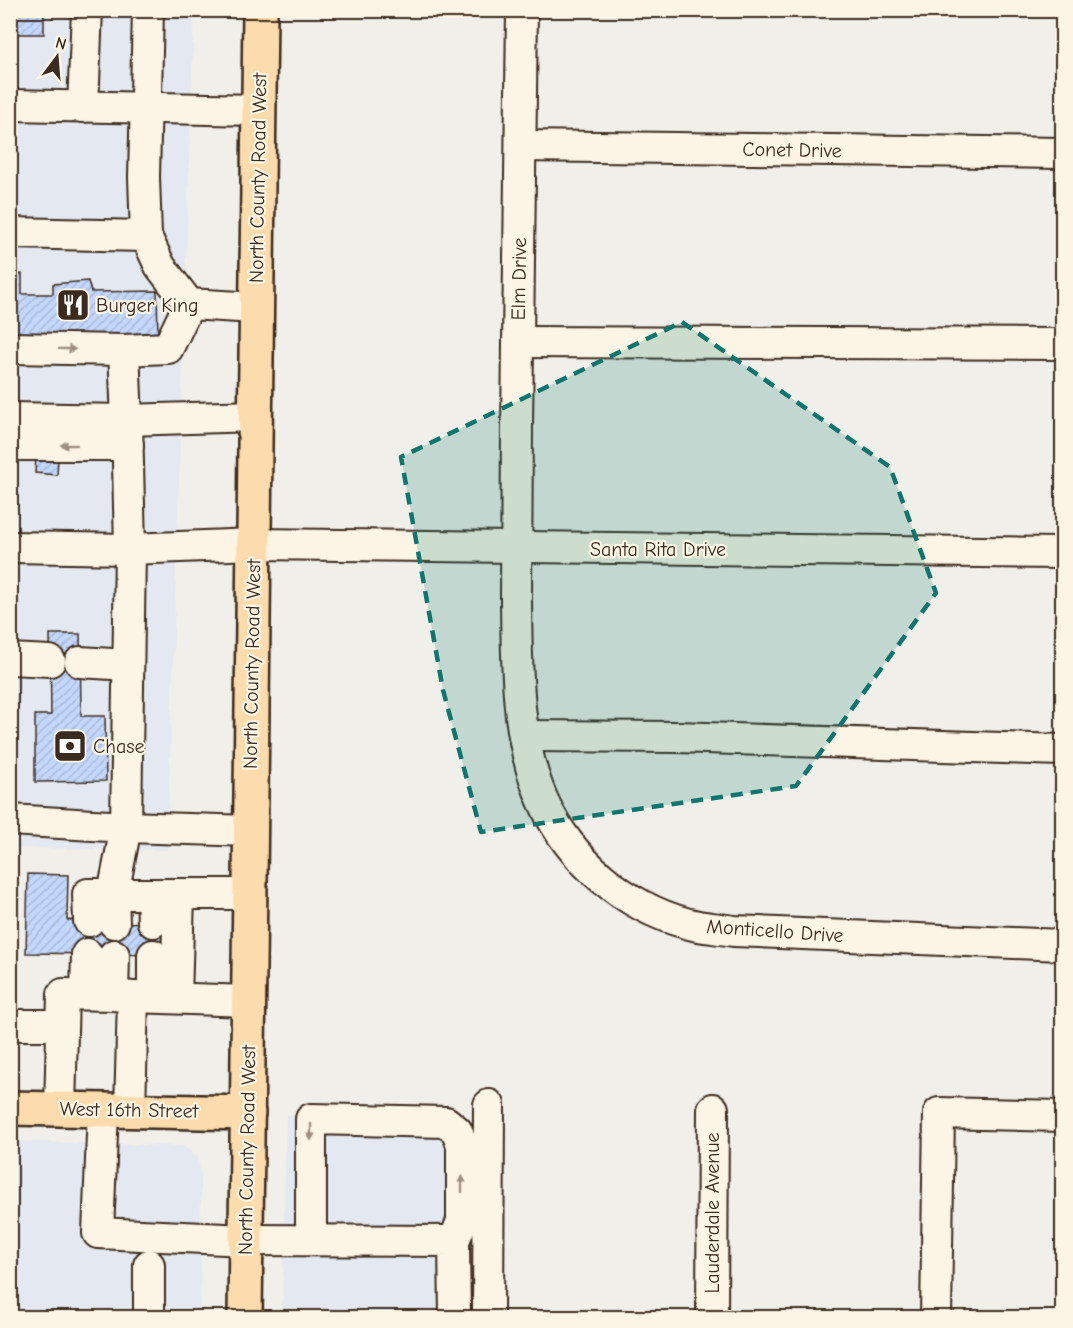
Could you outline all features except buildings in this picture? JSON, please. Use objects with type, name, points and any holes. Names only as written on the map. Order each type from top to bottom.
[{"type":"main road","name":"North County Road West","points":[[245,1317],[260,10]]},
{"type":"main road","name":"West 16th Street","points":[[10,1108],[248,1113]]},
{"type":"street","points":[[83,107],[87,10]]},
{"type":"street","points":[[148,10],[144,177],[146,236],[160,266],[189,304],[256,308]]},
{"type":"street","name":"Elm Drive","points":[[516,548],[522,10]]},
{"type":"street","points":[[10,105],[258,110]]},
{"type":"street","name":"Conet Drive","points":[[521,146],[1062,153]]},
{"type":"street","points":[[10,233],[146,236]]},
{"type":"street","points":[[10,348],[124,350],[168,348],[189,304]]},
{"type":"street","points":[[518,342],[1062,344]]},
{"type":"street","points":[[124,350],[130,549],[126,827],[105,913],[250,894]]},
{"type":"street","points":[[10,445],[255,416]]},
{"type":"street","points":[[10,418],[127,432]]},
{"type":"street","name":"Santa Rita Drive","points":[[10,547],[130,549],[254,544],[1062,553]]},
{"type":"street","name":"Monticello Drive","points":[[516,548],[517,668],[524,736],[540,793],[570,845],[596,873],[626,897],[660,914],[696,926],[734,931],[1062,945]]},
{"type":"street","points":[[10,659],[50,661]]},
{"type":"street","points":[[81,662],[128,665]]},
{"type":"street","points":[[524,736],[677,737],[1062,750]]},
{"type":"street","points":[[10,820],[251,831]]},
{"type":"street","points":[[161,904],[132,996],[98,1233],[246,1240],[454,1241]]},
{"type":"street","points":[[100,954],[132,996]]},
{"type":"street","points":[[132,996],[153,955]]},
{"type":"street","points":[[60,1109],[63,994],[249,1001]]},
{"type":"street","points":[[10,1024],[62,1024]]},
{"type":"street","points":[[488,1317],[489,1104]]},
{"type":"street","name":"Lauderdale Avenue","points":[[712,1317],[713,1109]]},
{"type":"street","points":[[936,1317],[939,1113],[1062,1116]]},
{"type":"street","points":[[311,1240],[311,1119],[446,1122],[457,1131],[462,1144],[462,1221],[454,1241],[455,1317]]},
{"type":"street","points":[[149,1265],[149,1317]]},
{"type":"highlighted area","points":[[682,322],[890,467],[936,593],[796,786],[481,832],[443,690],[401,457]]},
{"type":"shaded area","points":[[11,11],[194,11],[167,850],[14,848],[11,1061]]},
{"type":"shaded area","points":[[286,1115],[479,1122],[480,1317],[282,1318]]},
{"type":"shaded area","points":[[11,1141],[184,1146],[198,1158],[201,1177],[200,1317],[11,1318]]},
{"type":"place","name":"Burger King","points":[[73,305]]},
{"type":"place","name":"Chase","points":[[70,746]]}]
